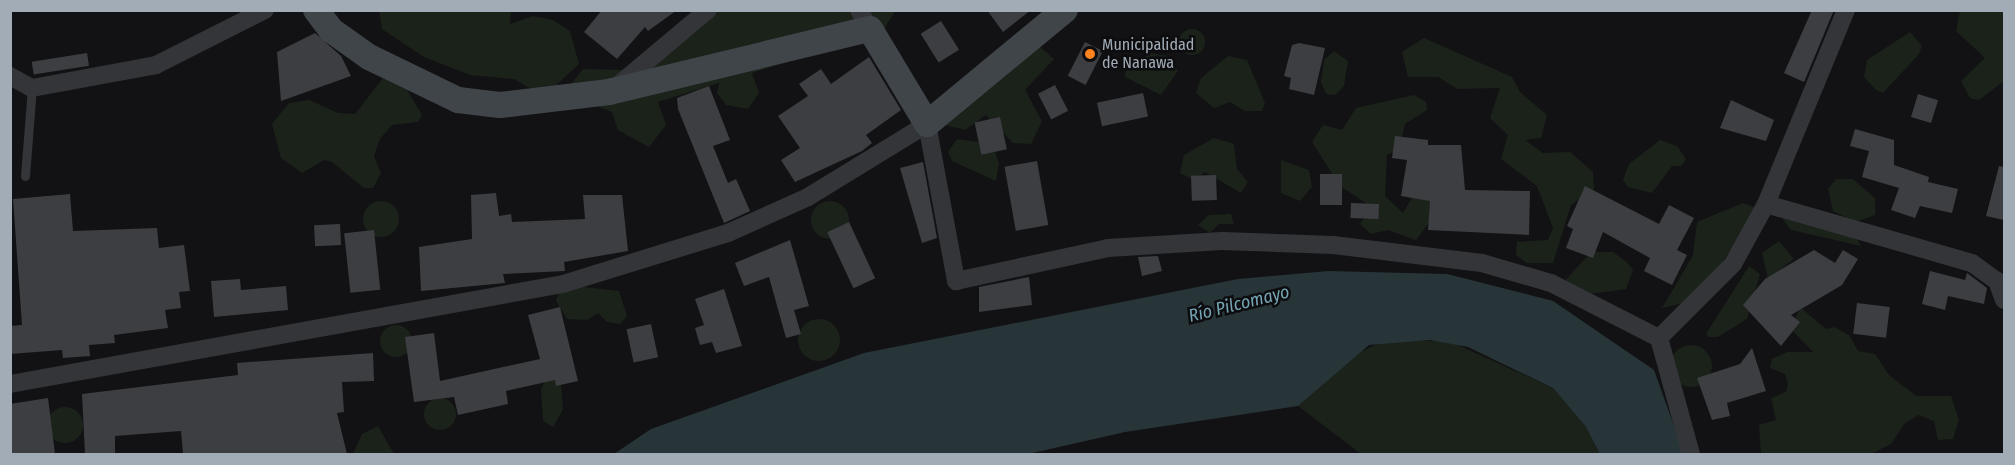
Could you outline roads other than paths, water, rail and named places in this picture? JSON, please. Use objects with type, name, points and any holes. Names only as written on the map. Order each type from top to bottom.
[{"type":"street","points":[[10,75],[32,88],[156,65],[265,10]]},
{"type":"street","points":[[316,10],[331,30],[369,57],[458,100],[500,105],[609,92],[864,20],[927,124],[956,281],[1108,248],[1222,242],[1333,244],[1482,263],[1551,283],[1659,338],[1691,454]]},
{"type":"street","points":[[609,92],[708,10]]},
{"type":"street","points":[[10,384],[563,284],[728,233],[808,197],[927,124],[1065,10]]},
{"type":"street","points":[[1659,338],[1733,264],[1766,204],[1846,10]]},
{"type":"street","points":[[1766,204],[1972,263],[1997,281],[2004,300]]},
{"type":"lane","points":[[25,176],[32,88]]},
{"type":"water","name":"Río Pilcomayo","points":[[1328,271],[1447,274],[1553,301],[1654,370],[1684,454],[1600,454],[1586,427],[1553,388],[1468,347],[1430,340],[1369,345],[1298,406],[1125,432],[1028,454],[614,454],[651,429],[864,353],[1238,279]]},
{"type":"place","name":"Municipalidad de Nanawa","points":[[1090,54]]}]
